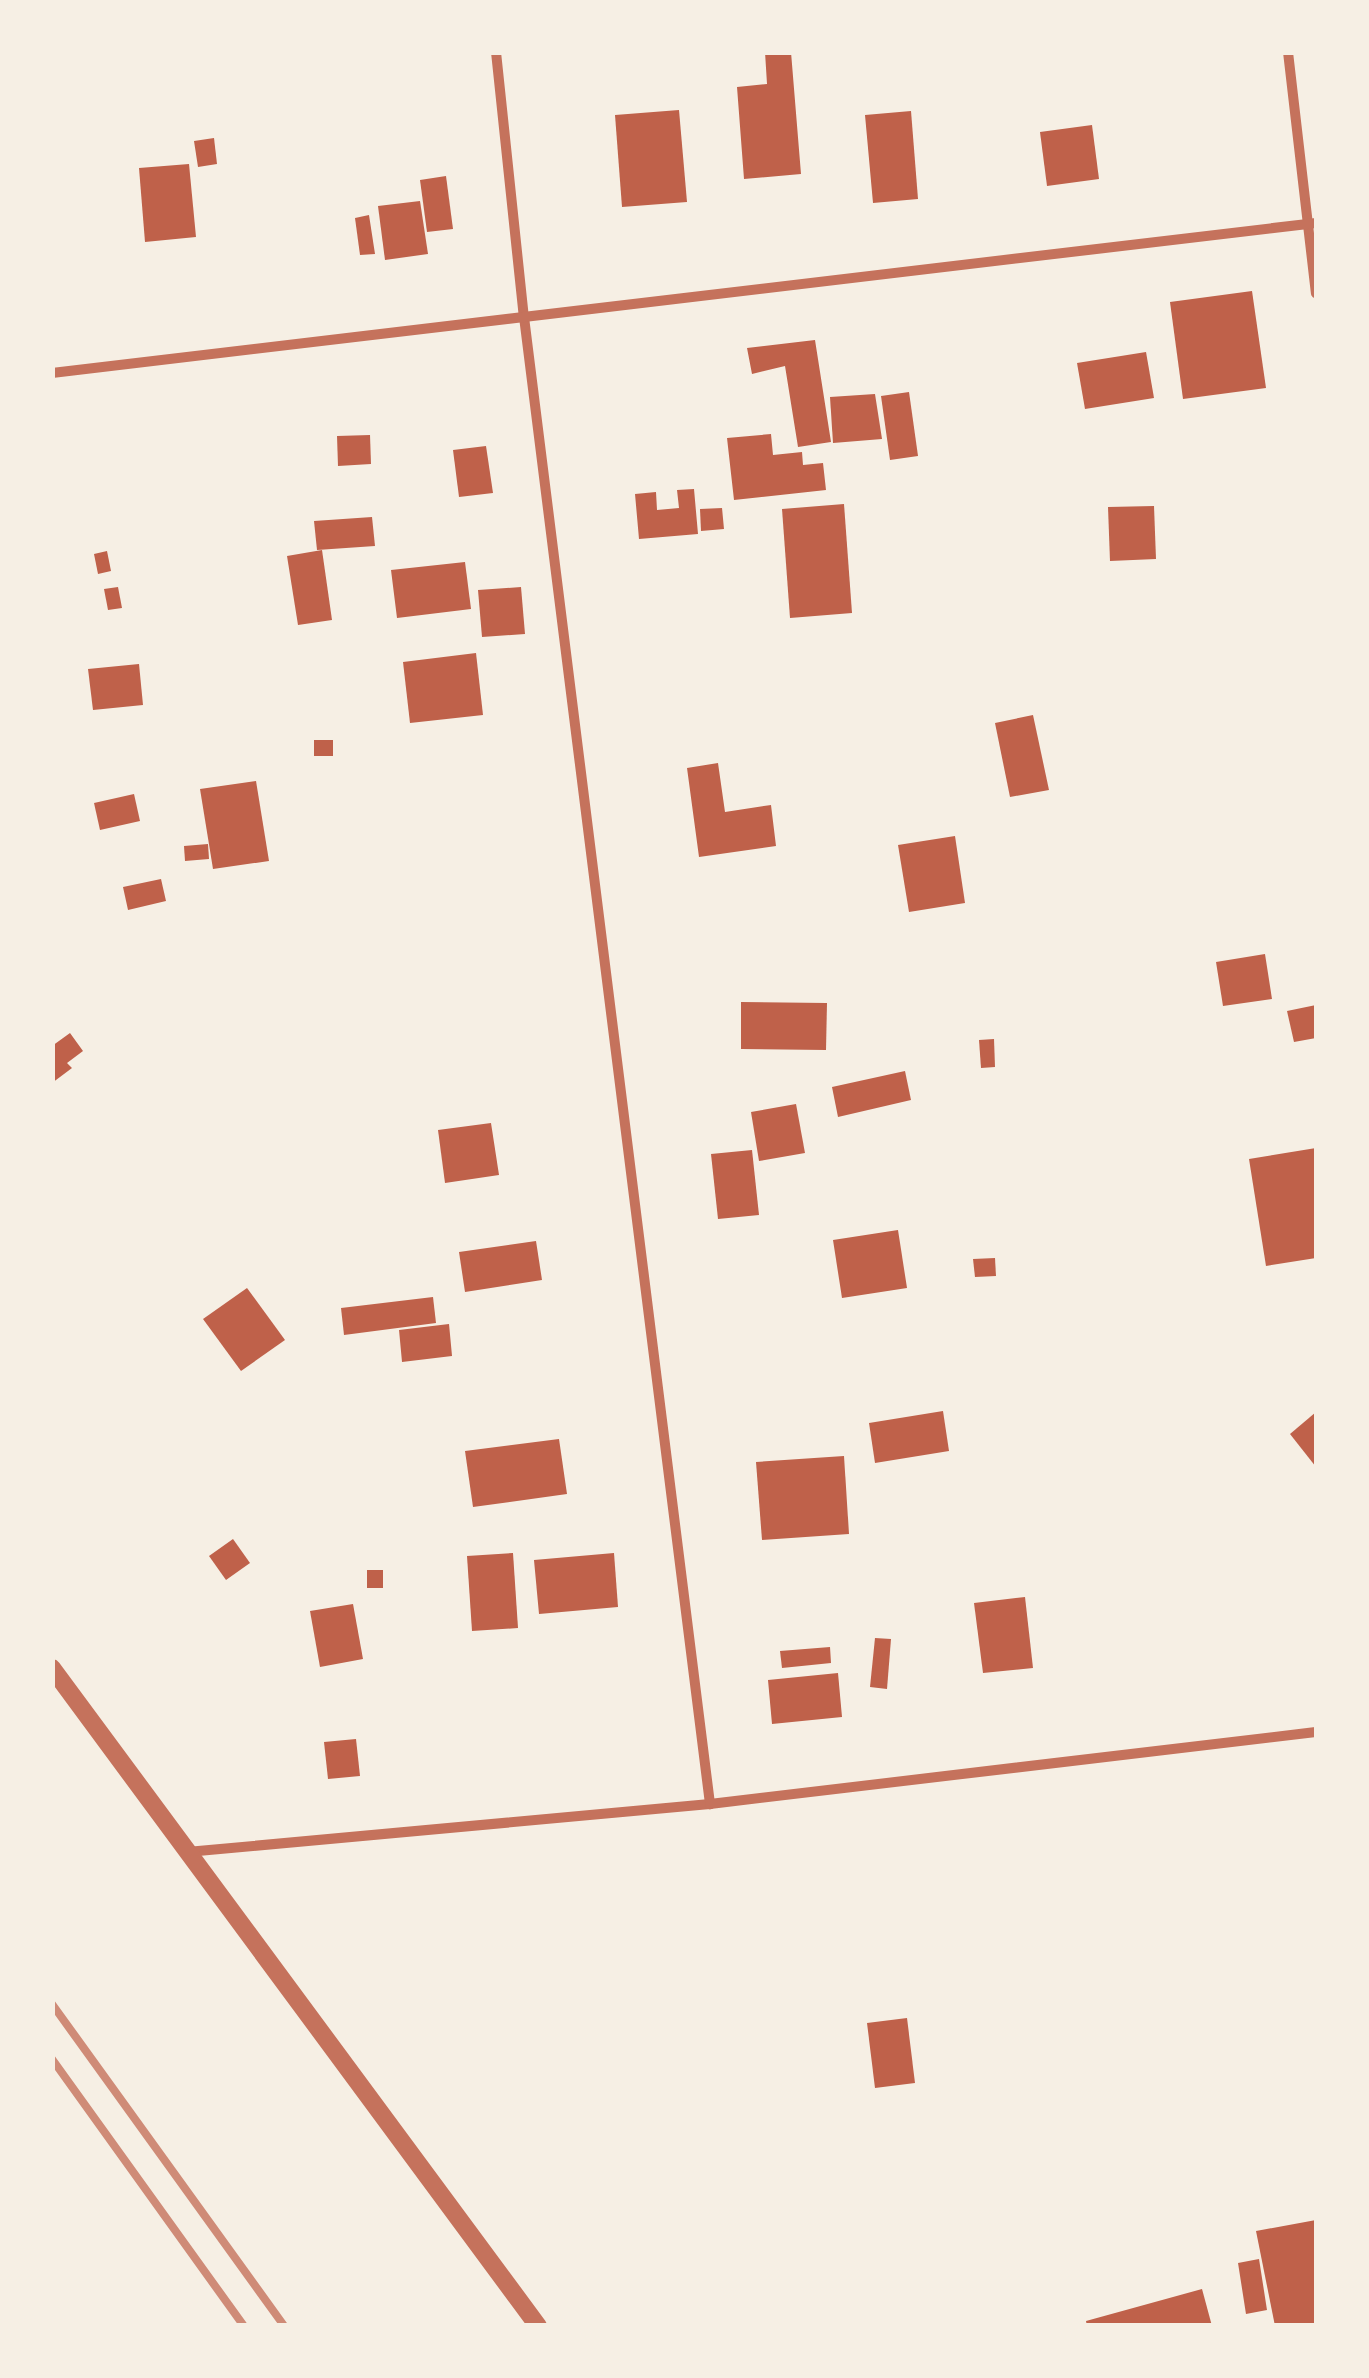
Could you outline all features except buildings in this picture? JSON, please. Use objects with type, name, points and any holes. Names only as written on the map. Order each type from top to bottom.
[{"type":"street","points":[[496,52],[524,317],[710,1804]]},
{"type":"street","points":[[1288,52],[1312,224],[1316,294]]},
{"type":"street","points":[[52,374],[1312,224]]},
{"type":"street","points":[[52,1668],[538,2326]]},
{"type":"street","points":[[186,1852],[710,1804],[1316,1732]]},
{"type":"railway","points":[[52,2004],[284,2326]]},
{"type":"railway","points":[[52,2059],[244,2326]]}]
